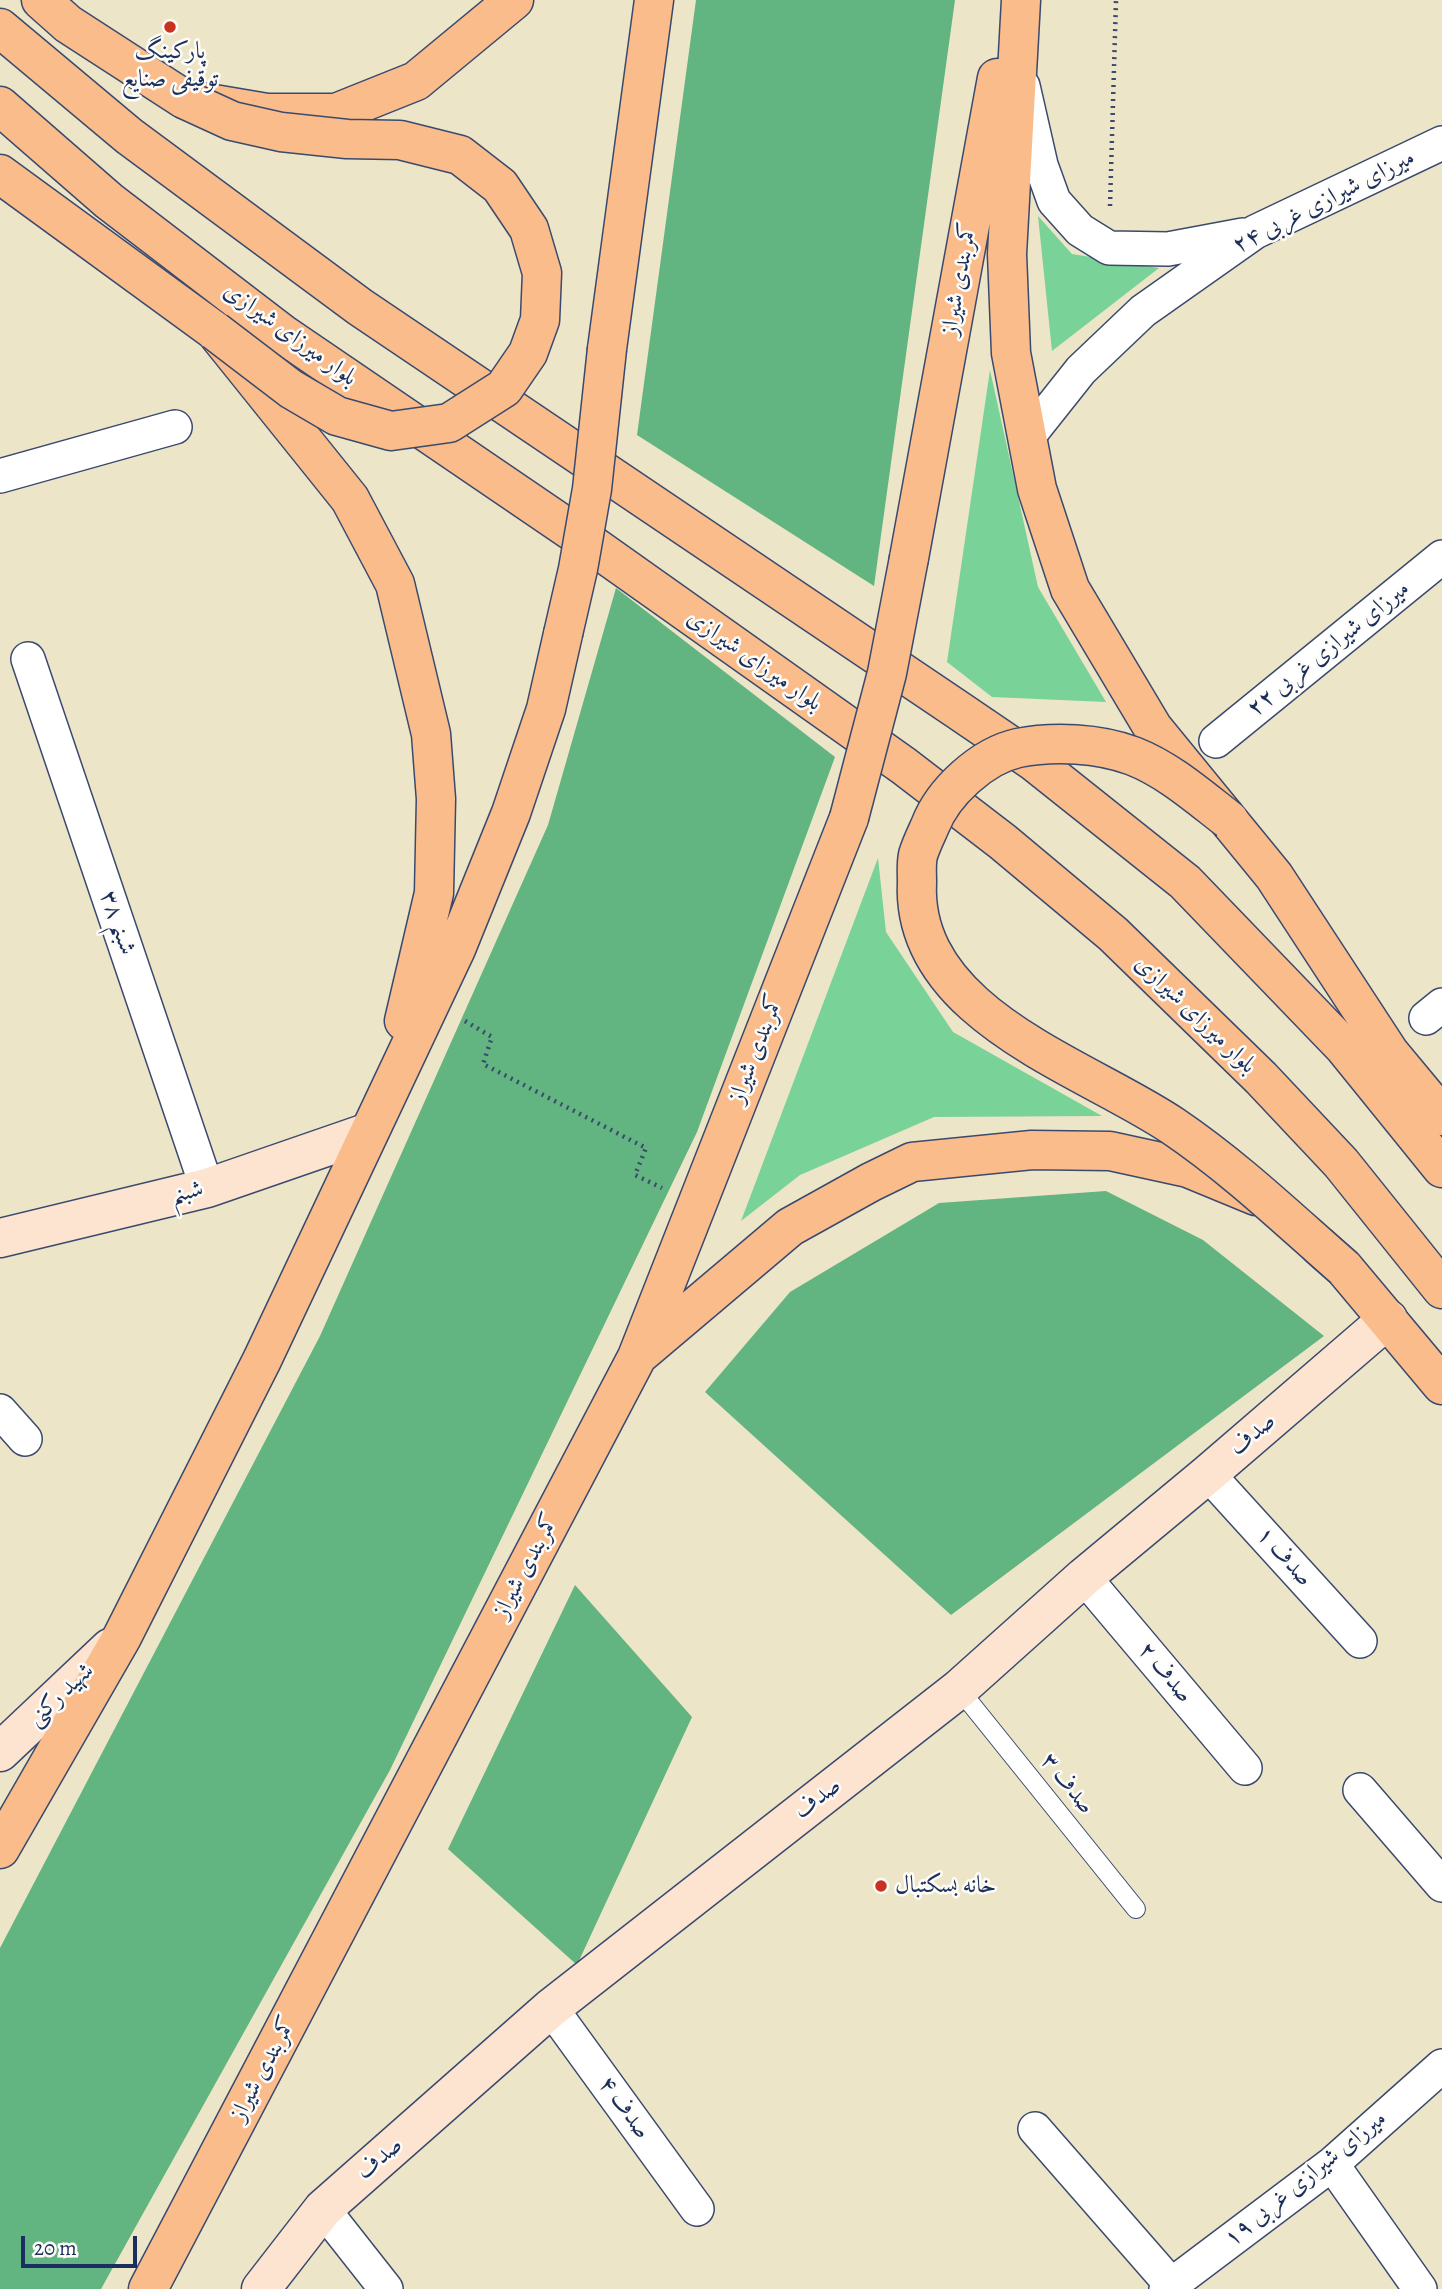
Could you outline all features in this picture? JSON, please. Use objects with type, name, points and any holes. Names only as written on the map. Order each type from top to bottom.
[{"type":"main road","points":[[0,173],[292,389],[337,416],[391,431],[449,423],[504,388],[528,353],[540,320],[542,273],[529,229],[500,186],[460,155],[400,141],[281,132],[232,121],[184,99],[68,24],[41,0]]},
{"type":"main road","points":[[184,99],[267,113],[336,113],[416,81],[513,0]]},
{"type":"main road","points":[[0,1849],[122,1637],[262,1360],[456,949],[511,813],[546,709],[578,569],[592,489],[607,349],[654,0]]},
{"type":"main road","name":"کمربندی شیراز","points":[[148,2289],[636,1357],[849,818],[887,673],[1011,0]]},
{"type":"main road","points":[[1021,0],[1007,254],[1012,353],[1037,489],[1070,589],[1153,728],[1274,876],[1389,1052],[1442,1116]]},
{"type":"main road","points":[[0,28],[129,136],[360,307],[1032,761],[1098,811],[1185,882],[1344,1047],[1442,1168]]},
{"type":"main road","name":"بلوار میرزای شیرازی","points":[[0,106],[109,201],[284,335],[585,540],[904,766],[1003,842],[1113,934],[1261,1078],[1341,1163],[1442,1289]]},
{"type":"main road","points":[[215,331],[350,499],[395,584],[421,686],[431,734],[436,799],[434,893],[388,1091]]},
{"type":"main road","points":[[1229,820],[1176,779],[1133,756],[1089,746],[1063,744],[1009,750],[986,762],[970,775],[936,811],[918,856],[915,904],[927,944],[975,1008],[1070,1068],[1148,1109],[1212,1152],[1344,1268],[1442,1385]]},
{"type":"main road","points":[[636,1357],[790,1227],[871,1182],[912,1163],[924,1161],[1031,1150],[1110,1151],[1188,1168],[1266,1200],[1344,1268]]},
{"type":"street","points":[[1018,68],[1041,164],[1054,201],[1080,230],[1109,248],[1168,249],[1255,232]]},
{"type":"street","name":"۲۴ میرزای شیرازی غربی","points":[[1027,438],[1081,370],[1143,311],[1255,232],[1442,142]]},
{"type":"street","points":[[0,476],[175,427]]},
{"type":"street","name":"۲۲ میرزای شیرازی غربی","points":[[1216,741],[1442,557]]},
{"type":"street","name":"شبنم ۳۸","points":[[28,659],[207,1188]]},
{"type":"street","name":"شبنم","points":[[0,1238],[207,1188],[369,1132]]},
{"type":"street","name":"صدف","points":[[261,2289],[323,2209],[551,2008],[959,1689],[1084,1577],[1388,1319]]},
{"type":"street","points":[[0,1411],[25,1438]]},
{"type":"street","name":"۱ صدف","points":[[1208,1474],[1360,1641]]},
{"type":"street","name":"۲ صدف","points":[[1084,1577],[1245,1768]]},
{"type":"street","name":"شهید رکنی","points":[[0,1752],[122,1637]]},
{"type":"street","points":[[1360,1790],[1442,1885]]},
{"type":"street","name":"۴ صدف","points":[[551,2008],[697,2209]]},
{"type":"street","name":"۱۹ میرزای شیرازی غربی","points":[[1171,2287],[1332,2164],[1442,2066]]},
{"type":"street","points":[[1035,2129],[1171,2287]]},
{"type":"street","points":[[1332,2164],[1420,2289]]},
{"type":"street","points":[[323,2209],[386,2289]]},
{"type":"lane","name":"صدف ۳","points":[[959,1689],[1136,1909]]},
{"type":"path","points":[[1109,248],[1116,0]]},
{"type":"path","points":[[431,1000],[492,1037],[483,1064],[646,1148],[635,1175],[696,1204]]},
{"type":"green space","points":[[696,0],[955,0],[874,586],[637,435]]},
{"type":"green space","points":[[1038,216],[1072,254],[1159,268],[1052,351]]},
{"type":"green space","points":[[990,370],[1038,587],[1106,702],[992,697],[947,662]]},
{"type":"green space","points":[[616,588],[835,757],[697,1132],[390,1770],[101,2289],[0,2289],[0,1948],[320,1336],[548,825]]},
{"type":"green space","points":[[878,858],[886,932],[953,1032],[1102,1116],[934,1117],[800,1175],[741,1221]]},
{"type":"green space","points":[[1106,1191],[1203,1240],[1324,1336],[951,1615],[705,1392],[790,1292],[939,1203]]},
{"type":"green space","points":[[575,1585],[692,1717],[577,1965],[448,1849]]},
{"type":"place","name":"پارکینگ توقیفی صنایع","points":[[170,27]]},
{"type":"place","name":"خانه بسکتبال","points":[[881,1886]]}]
